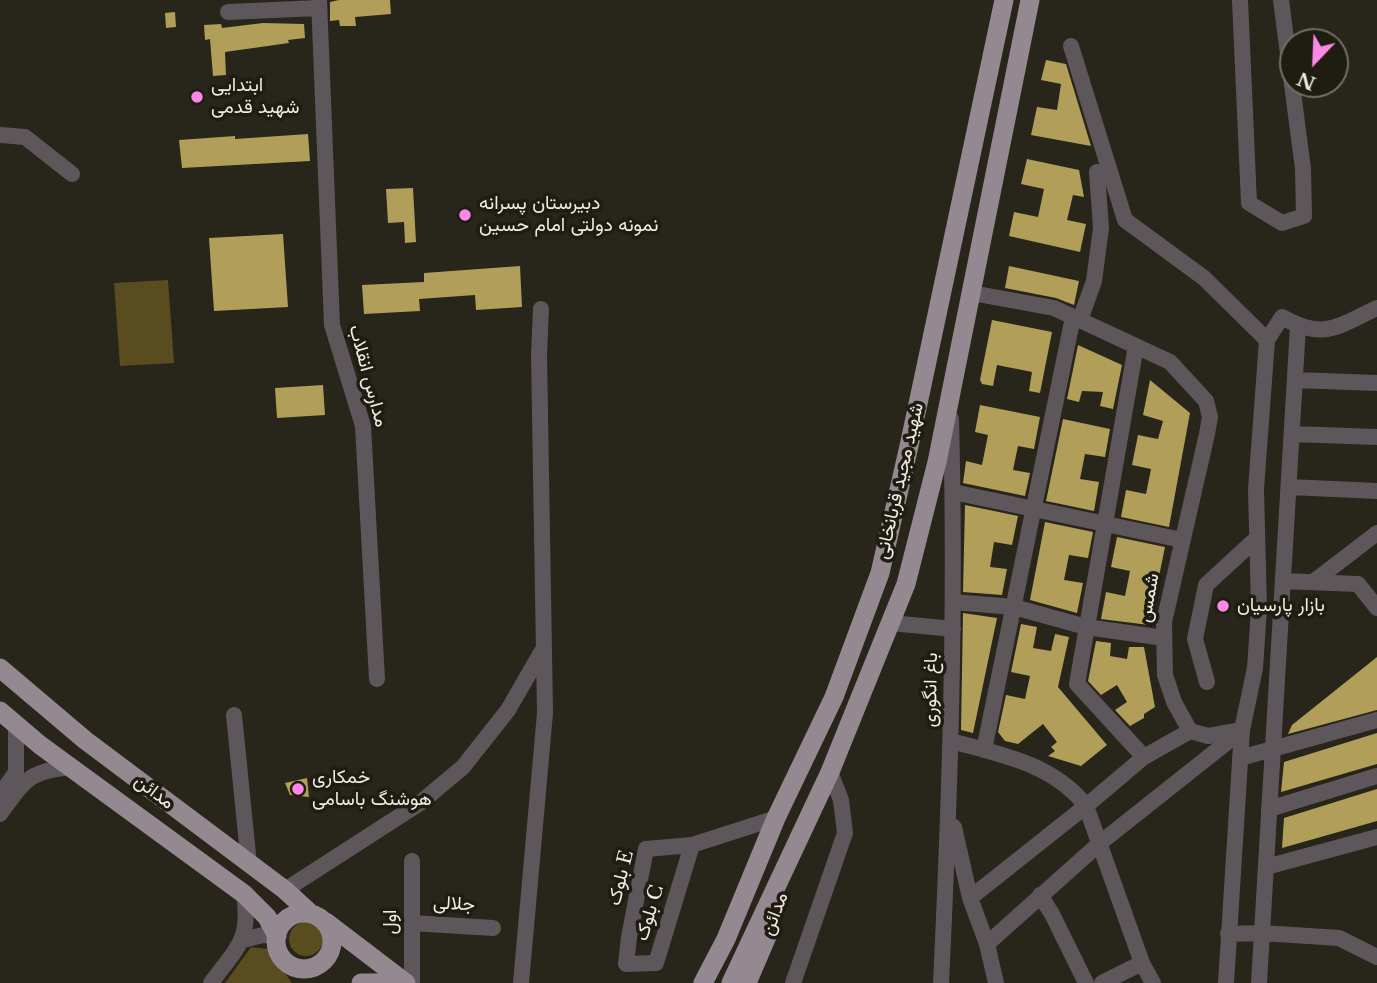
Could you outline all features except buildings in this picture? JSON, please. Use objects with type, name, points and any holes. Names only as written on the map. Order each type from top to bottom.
[{"type":"main road","name":"شهید مجید قربانخانی","points":[[798,843],[891,623],[912,559],[937,462],[1030,0]]},
{"type":"main road","name":"شهید مجید قربانخانی","points":[[726,939],[776,818],[834,697],[880,573],[1002,2]]},
{"type":"main road","points":[[948,260],[954,267],[965,269],[978,265]]},
{"type":"main road","points":[[942,289],[972,293]]},
{"type":"main road","points":[[936,315],[947,309],[958,311],[966,322]]},
{"type":"main road","name":"مدائن","points":[[0,668],[85,740],[406,983]]},
{"type":"main road","name":"مدائن","points":[[0,711],[244,894],[267,917],[277,936]]},
{"type":"main road","points":[[731,983],[798,843]]},
{"type":"main road","name":"مدائن","points":[[747,983],[782,903],[798,843]]},
{"type":"main road","points":[[286,962],[303,969],[321,963],[332,948],[332,939],[318,918],[295,914],[288,918],[277,936],[280,955],[302,983]]},
{"type":"main road","points":[[697,983],[726,939]]},
{"type":"main road","points":[[704,983],[726,939]]},
{"type":"main road","points":[[360,983],[384,983]]},
{"type":"street","points":[[1240,0],[1249,203],[1282,223],[1304,216],[1303,169],[1281,0]]},
{"type":"street","points":[[228,12],[319,4]]},
{"type":"street","name":"مدارس انقلاب","points":[[319,4],[332,325],[363,426],[377,679]]},
{"type":"street","points":[[1071,46],[1125,220],[1204,278],[1267,340]]},
{"type":"street","points":[[0,135],[25,136],[72,174]]},
{"type":"street","points":[[984,750],[1077,319],[1094,281],[1101,228],[1097,172]]},
{"type":"street","points":[[972,293],[1054,308],[1136,346],[1077,684],[1144,757]]},
{"type":"street","points":[[1226,983],[1242,730],[1255,668],[1258,609],[1257,501],[1267,340],[1282,317],[1298,326],[1326,331],[1377,308]]},
{"type":"street","points":[[521,983],[545,713],[539,355],[541,309]]},
{"type":"street","points":[[1259,983],[1298,326]]},
{"type":"street","name":"شمس","points":[[1136,346],[1170,362],[1206,401],[1210,417],[1164,622],[1165,676],[1174,702],[1190,731]]},
{"type":"street","points":[[1295,380],[1377,383]]},
{"type":"street","name":"باغ انگوری","points":[[941,983],[953,629],[950,397]]},
{"type":"street","points":[[1292,434],[1377,438]]},
{"type":"street","points":[[1289,487],[1377,491]]},
{"type":"street","points":[[953,492],[1182,540]]},
{"type":"street","points":[[1257,501],[1288,504]]},
{"type":"street","points":[[1313,582],[1377,533]]},
{"type":"street","points":[[1207,682],[1195,639],[1206,585],[1257,538]]},
{"type":"street","points":[[1283,581],[1358,584],[1377,608]]},
{"type":"street","points":[[953,602],[1014,607],[1086,627],[1164,638]]},
{"type":"street","points":[[891,623],[953,629]]},
{"type":"street","points":[[285,890],[420,803],[463,767],[508,710],[542,651]]},
{"type":"street","points":[[1245,707],[1277,688]]},
{"type":"street","points":[[234,715],[250,864]]},
{"type":"street","points":[[1240,758],[1377,720]]},
{"type":"street","points":[[0,795],[17,766],[16,724]]},
{"type":"street","points":[[970,898],[1144,757],[1190,731],[1208,736],[1242,730]]},
{"type":"street","points":[[987,944],[1100,843],[1242,730]]},
{"type":"street","points":[[951,741],[1014,758],[1051,775],[1074,791],[1086,806],[1142,963],[1153,983]]},
{"type":"street","points":[[17,766],[27,760],[33,763],[34,775]]},
{"type":"street","points":[[0,814],[23,783],[34,775],[72,767]]},
{"type":"street","points":[[793,983],[845,833],[841,800],[830,772]]},
{"type":"street","points":[[1269,809],[1377,776]]},
{"type":"street","points":[[949,802],[970,898],[987,944],[996,983]]},
{"type":"street","name":"بلوک E","points":[[626,964],[646,849],[692,845],[776,818]]},
{"type":"street","points":[[1266,867],[1377,836]]},
{"type":"street","name":"بلوک C","points":[[626,964],[656,963],[692,845]]},
{"type":"street","name":"اول","points":[[412,861],[412,983]]},
{"type":"street","points":[[211,983],[243,940],[247,922],[244,894]]},
{"type":"street","points":[[1040,895],[1086,983]]},
{"type":"street","name":"جلالی","points":[[412,923],[493,928]]},
{"type":"street","points":[[1228,934],[1262,933],[1339,938],[1377,957]]},
{"type":"street","points":[[243,940],[263,935],[277,936]]},
{"type":"street","points":[[1102,983],[1142,963]]},
{"type":"shaded area","points":[[168,280],[174,363],[120,366],[114,283]]},
{"type":"shaded area","points":[[306,922],[318,927],[323,939],[318,951],[306,956],[294,951],[289,939],[294,927]]},
{"type":"shaded area","points":[[251,947],[268,949],[292,983],[225,983]]},
{"type":"place","name":"ابتدایی شهید قدمی","points":[[197,97]]},
{"type":"place","name":"دبیرستان پسرانه نمونه دولتی امام حسین","points":[[465,215]]},
{"type":"place","name":"بازار پارسیان","points":[[1223,606]]},
{"type":"place","name":"خمکاری هوشنگ باسامی","points":[[298,789]]}]
